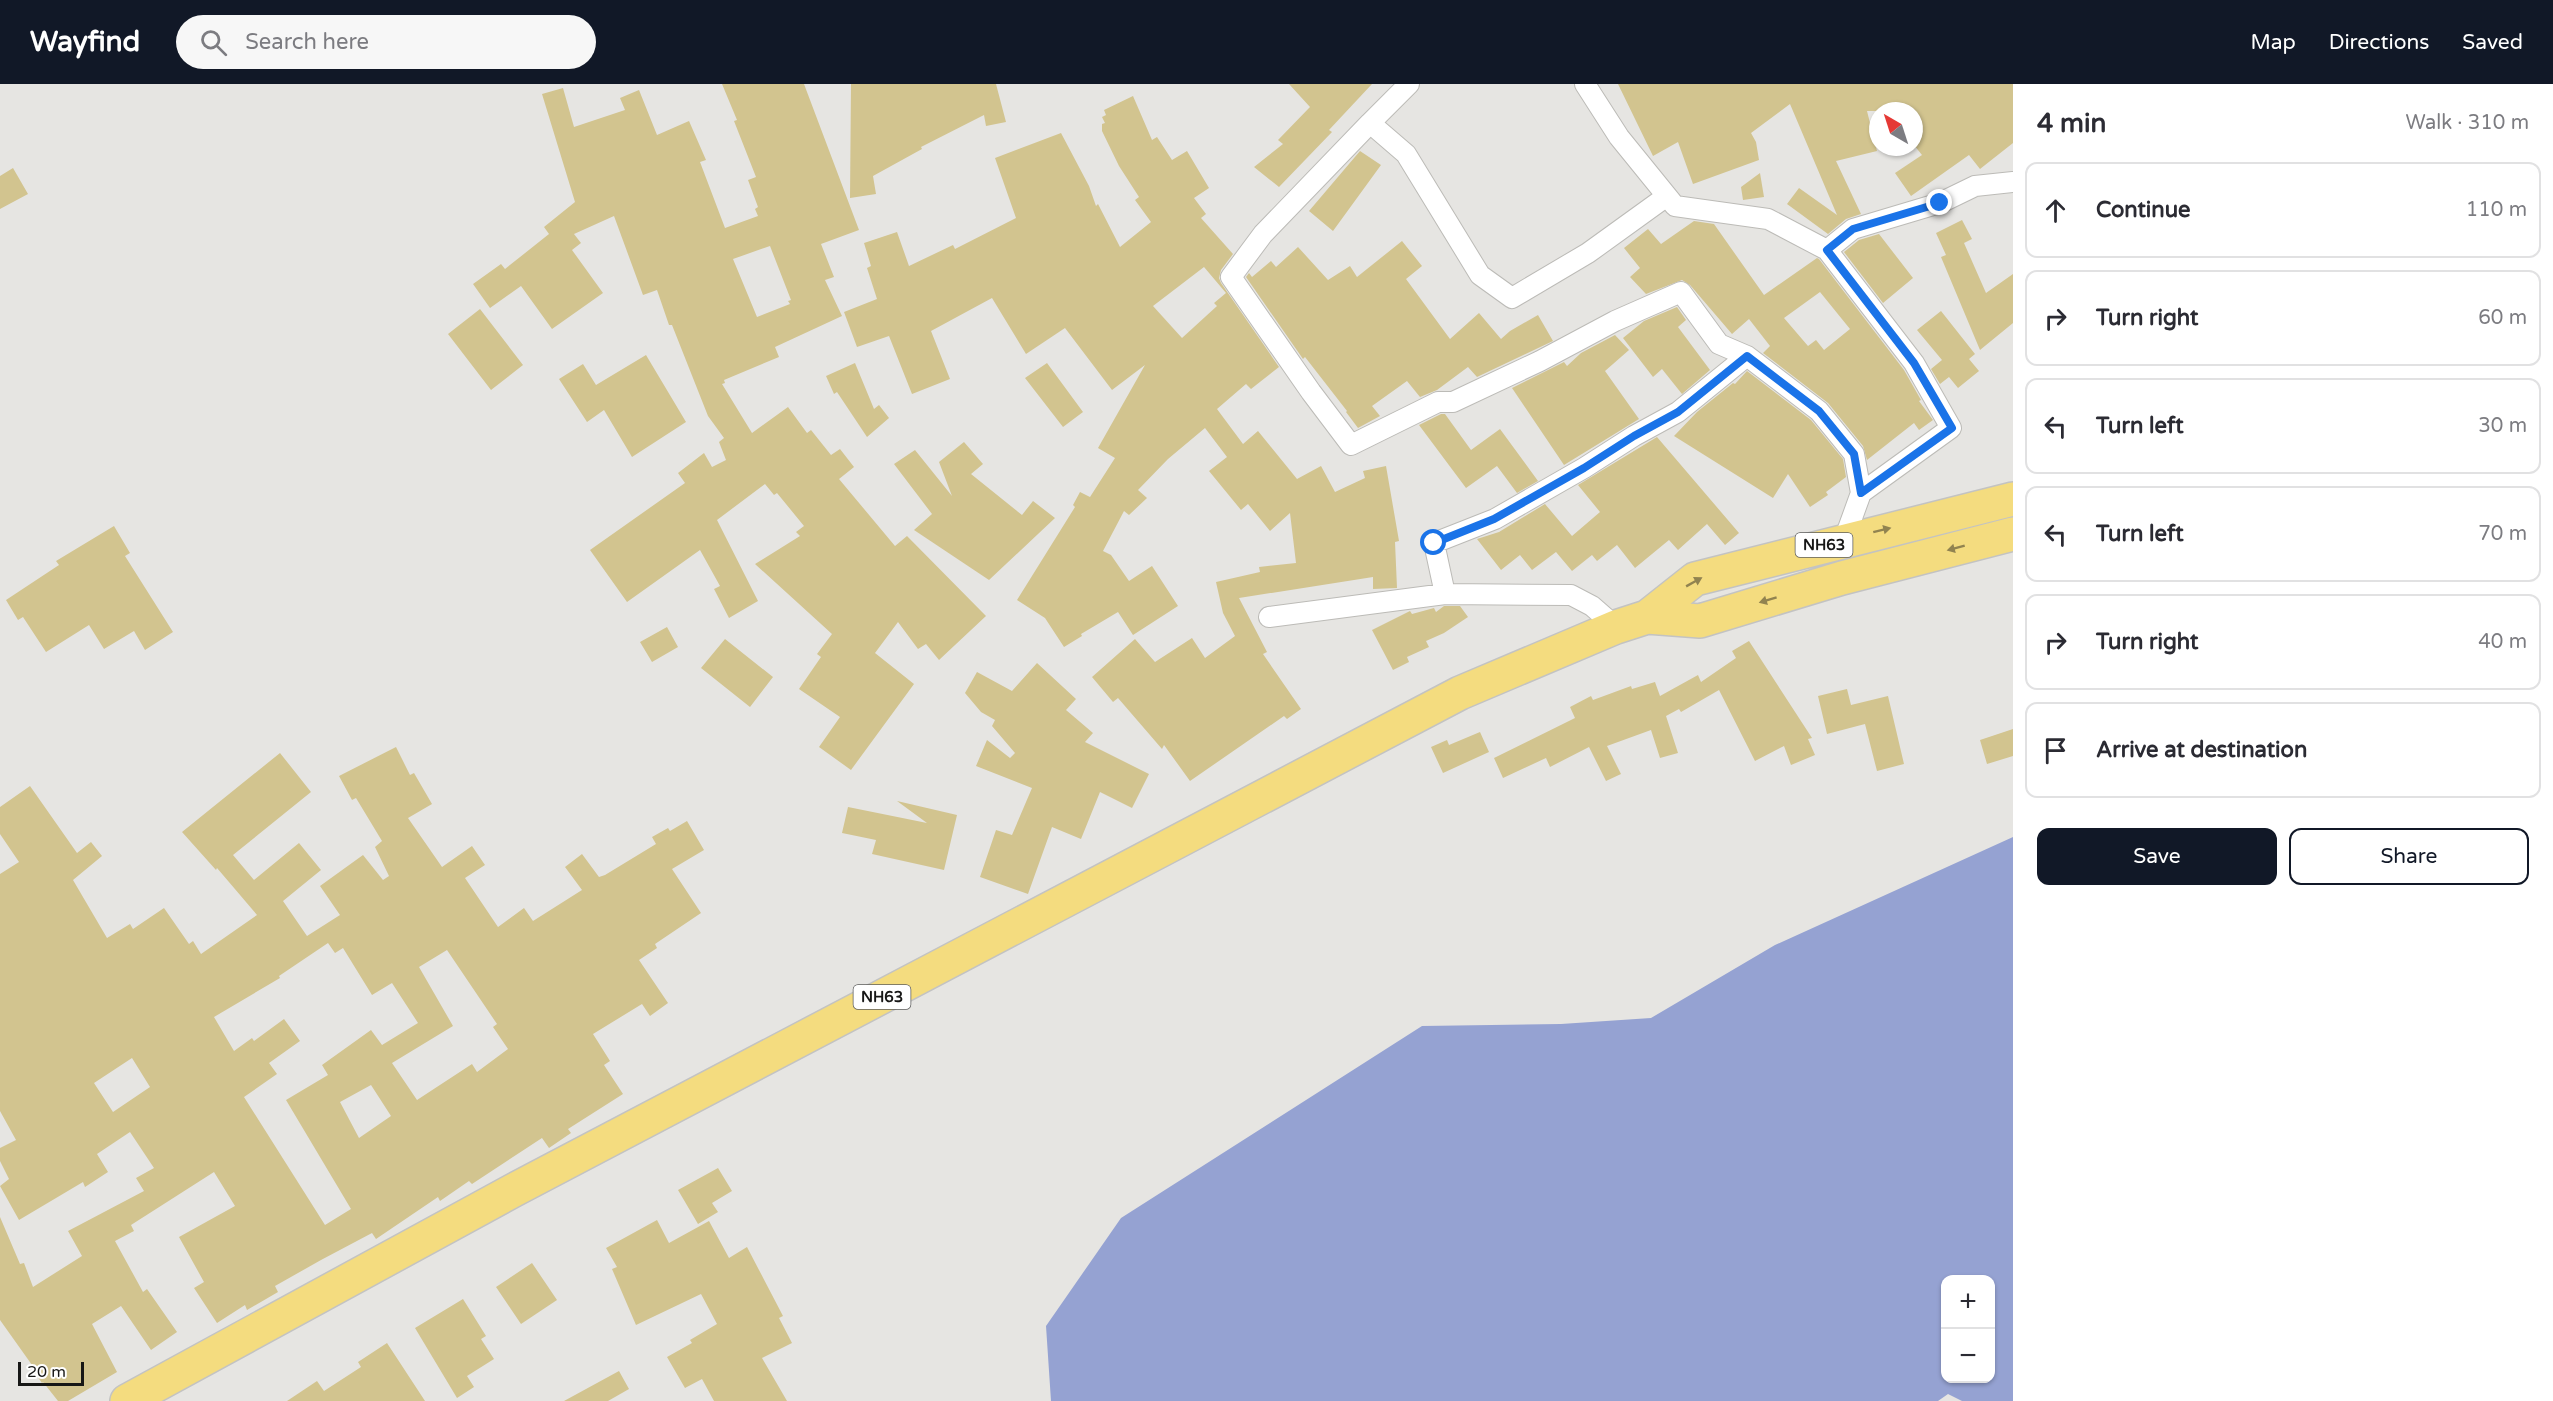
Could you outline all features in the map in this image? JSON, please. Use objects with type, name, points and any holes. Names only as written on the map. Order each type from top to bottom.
[{"type":"highway","name":"NH63","points":[[127,1401],[514,1190],[1449,699],[1616,627],[1647,617],[1695,579],[2013,499]]},
{"type":"highway","name":"NH63","points":[[1647,617],[1700,621],[1842,578],[2013,534]]},
{"type":"street","points":[[1409,84],[1263,234],[1231,278],[1351,445],[1438,402],[1453,402],[1530,366],[1615,321],[1681,292],[1719,344],[1747,356],[1819,411],[1854,454],[1861,493],[1844,540]]},
{"type":"street","points":[[1585,84],[1619,137],[1675,206],[1768,219],[1827,250],[1914,363],[1952,428],[1861,493]]},
{"type":"street","points":[[1370,123],[1406,154],[1480,275],[1512,298],[1588,253],[1667,196]]},
{"type":"street","points":[[1827,250],[1853,229],[1940,203],[1975,186],[2013,182]]},
{"type":"street","points":[[1445,594],[1434,543],[1494,519],[1678,412],[1747,356]]},
{"type":"street","points":[[1269,617],[1445,594],[1571,595],[1592,606],[1616,627]]},
{"type":"water","points":[[2013,837],[2013,1401],[1962,1401],[1948,1394],[1938,1401],[1051,1401],[1046,1326],[1121,1218],[1422,1026],[1561,1024],[1651,1018],[1775,945]]},
{"type":"building","points":[[722,84],[804,84],[859,230],[821,244],[834,277],[825,280],[842,316],[775,347],[779,357],[724,380],[725,383],[722,384],[752,433],[788,407],[807,433],[811,430],[831,455],[840,449],[854,467],[839,479],[895,546],[907,536],[986,616],[939,660],[926,644],[918,649],[898,622],[875,653],[914,684],[851,770],[819,747],[840,717],[799,689],[821,657],[817,654],[832,634],[755,564],[800,536],[796,532],[804,526],[777,493],[774,495],[765,484],[717,520],[758,601],[729,618],[714,589],[720,586],[700,550],[627,602],[590,550],[685,483],[678,473],[704,453],[712,467],[726,460],[719,442],[724,438],[708,416],[672,325],[669,325],[657,290],[643,295],[614,216],[574,234],[581,243],[572,250],[603,293],[552,329],[521,286],[490,308],[473,284],[501,264],[505,269],[549,234],[544,227],[575,202],[542,94],[563,88],[574,127],[625,110],[620,98],[639,90],[657,135],[689,121],[706,160],[700,162],[725,228],[758,216],[755,209],[758,207],[748,180],[756,177],[734,121],[737,120]],"holes":[[[770,246],[791,300],[788,301],[790,304],[757,317],[733,259]]]},
{"type":"building","points":[[851,84],[996,84],[1006,122],[986,126],[984,115],[921,147],[922,149],[873,176],[876,194],[850,198]]},
{"type":"building","points":[[1289,84],[1372,84],[1329,130],[1332,132],[1279,187],[1254,167],[1283,144],[1278,140],[1310,107]]},
{"type":"building","points":[[1618,84],[2013,84],[2013,143],[1980,169],[1969,155],[1911,196],[1895,173],[1923,156],[1923,102],[1869,102],[1869,111],[1867,111],[1869,153],[1836,161],[1861,214],[1846,219],[1828,234],[1787,204],[1799,188],[1837,215],[1790,104],[1751,133],[1756,142],[1759,160],[1693,184],[1678,142],[1653,156]]},
{"type":"building","points":[[1133,96],[1152,140],[1157,137],[1172,160],[1187,151],[1209,188],[1194,198],[1206,214],[1201,218],[1233,254],[1221,270],[1219,278],[1221,283],[1279,367],[1251,389],[1246,384],[1217,409],[1243,444],[1258,431],[1297,479],[1321,466],[1335,492],[1365,478],[1363,471],[1386,466],[1399,541],[1395,542],[1397,588],[1373,589],[1373,577],[1239,598],[1267,652],[1263,654],[1301,709],[1287,719],[1284,716],[1190,781],[1164,745],[1162,749],[1118,698],[1113,702],[1092,677],[1135,639],[1155,662],[1192,638],[1205,658],[1235,636],[1223,613],[1216,582],[1260,572],[1259,567],[1296,563],[1290,513],[1270,531],[1248,504],[1241,510],[1209,471],[1227,457],[1205,428],[1168,459],[1138,490],[1147,498],[1129,515],[1124,511],[1103,551],[1111,555],[1129,581],[1152,566],[1178,606],[1133,635],[1118,612],[1064,647],[1045,618],[1017,600],[1075,507],[1073,505],[1080,492],[1090,497],[1115,458],[1098,448],[1145,365],[1112,390],[1065,328],[1026,354],[992,298],[931,331],[950,379],[912,394],[889,336],[857,347],[844,312],[877,299],[867,268],[871,266],[864,243],[897,232],[909,266],[953,245],[955,249],[1016,218],[995,158],[1061,133],[1089,186],[1096,206],[1098,204],[1120,247],[1151,222],[1135,200],[1139,197],[1119,166],[1102,131],[1102,124],[1105,123],[1102,117],[1106,115],[1104,110]],"holes":[[[1204,267],[1226,293],[1214,303],[1217,306],[1182,338],[1153,306]]]},
{"type":"building","points":[[1360,151],[1381,165],[1333,231],[1309,211]]},
{"type":"building","points":[[13,168],[28,194],[0,209],[0,176]]},
{"type":"building","points":[[1760,173],[1764,197],[1743,200],[1741,187]]},
{"type":"building","points":[[1962,220],[1972,239],[1964,243],[1986,293],[2013,274],[2013,323],[1980,350],[1941,257],[1946,255],[1936,233]]},
{"type":"building","points":[[1694,221],[1714,224],[1764,295],[1817,258],[1819,259],[1904,370],[1921,400],[1919,401],[1933,420],[1919,430],[1914,423],[1867,460],[1863,446],[1828,403],[1763,353],[1770,346],[1749,319],[1732,334],[1690,285],[1682,280],[1646,294],[1630,277],[1640,268],[1624,248],[1648,229],[1661,244]],"holes":[[[1820,292],[1850,329],[1824,350],[1816,340],[1808,346],[1784,318]]]},
{"type":"building","points":[[1879,234],[1913,278],[1883,303],[1844,252],[1859,240]]},
{"type":"building","points":[[1402,241],[1422,266],[1406,279],[1450,339],[1479,313],[1501,339],[1510,331],[1538,315],[1553,341],[1477,377],[1468,367],[1437,390],[1420,397],[1407,381],[1372,406],[1380,416],[1358,428],[1305,357],[1303,359],[1246,277],[1249,273],[1252,277],[1271,261],[1276,267],[1298,247],[1328,280],[1350,266],[1357,277]]},
{"type":"building","points":[[1677,307],[1686,320],[1678,327],[1710,370],[1682,394],[1662,369],[1653,377],[1623,338],[1644,321]]},
{"type":"building","points":[[480,309],[523,365],[491,390],[448,334]]},
{"type":"building","points":[[1941,311],[1975,354],[1969,359],[1979,371],[1958,388],[1949,377],[1940,384],[1931,369],[1942,360],[1917,330]]},
{"type":"building","points":[[1615,335],[1629,350],[1605,371],[1639,419],[1564,465],[1512,388],[1564,362],[1567,366],[1581,353]]},
{"type":"building","points":[[646,355],[686,422],[632,457],[604,410],[587,422],[559,379],[583,364],[596,385]]},
{"type":"building","points":[[855,363],[874,409],[879,405],[889,418],[867,437],[837,392],[834,394],[826,376]]},
{"type":"building","points":[[1047,363],[1083,412],[1063,427],[1025,378]]},
{"type":"building","points":[[1747,371],[1811,420],[1843,459],[1846,477],[1826,492],[1828,495],[1810,507],[1788,474],[1773,498],[1674,436],[1697,412],[1733,383],[1735,384]]},
{"type":"building","points":[[1445,414],[1471,450],[1500,429],[1538,481],[1517,493],[1497,466],[1466,488],[1419,425]]},
{"type":"building","points":[[1657,437],[1739,533],[1725,545],[1707,524],[1678,550],[1669,540],[1635,568],[1617,545],[1597,561],[1592,555],[1572,571],[1556,552],[1532,570],[1520,555],[1501,570],[1477,539],[1499,532],[1545,504],[1572,536],[1600,512],[1578,485]]},
{"type":"building","points":[[964,442],[983,464],[971,474],[1022,515],[1033,501],[1055,518],[989,580],[914,530],[932,514],[894,464],[915,450],[952,496],[939,462]]},
{"type":"building","points":[[114,526],[130,553],[125,556],[173,632],[145,650],[134,631],[104,649],[89,625],[46,652],[23,617],[18,620],[6,600],[59,565],[56,561]]},
{"type":"building","points":[[1444,606],[1460,606],[1468,617],[1444,633],[1426,641],[1429,647],[1407,657],[1409,662],[1393,670],[1372,630],[1410,611],[1412,614],[1434,608],[1436,612]]},
{"type":"building","points":[[667,627],[678,647],[652,662],[640,642]]},
{"type":"building","points":[[725,639],[773,677],[750,707],[701,668]]},
{"type":"building","points":[[1749,641],[1812,738],[1808,739],[1815,755],[1791,765],[1784,746],[1755,761],[1719,690],[1681,712],[1679,709],[1666,716],[1678,753],[1660,758],[1651,730],[1607,746],[1621,774],[1606,781],[1589,747],[1550,767],[1546,758],[1503,778],[1494,758],[1575,718],[1570,707],[1591,696],[1593,700],[1631,686],[1632,689],[1655,682],[1660,696],[1698,675],[1701,682],[1736,658],[1732,651]]},
{"type":"building","points":[[1037,663],[1076,699],[1066,710],[1093,733],[1085,742],[1149,774],[1132,808],[1100,792],[1081,839],[1052,827],[1028,894],[980,877],[996,830],[1012,835],[1032,788],[976,766],[987,740],[1010,758],[1015,753],[992,726],[995,720],[981,712],[965,693],[977,672],[1012,691]]},
{"type":"building","points":[[1847,689],[1851,705],[1888,696],[1904,764],[1877,771],[1865,724],[1827,734],[1818,696]]},
{"type":"building","points":[[2013,729],[2013,756],[1987,764],[1980,740]]},
{"type":"building","points":[[1480,732],[1489,752],[1443,773],[1431,747],[1447,740],[1449,745]]},
{"type":"building","points":[[396,747],[410,775],[414,773],[432,804],[408,818],[442,867],[472,846],[485,865],[465,878],[498,927],[524,908],[533,921],[582,890],[565,867],[582,854],[599,877],[656,844],[652,837],[668,828],[670,831],[687,821],[704,850],[672,869],[701,913],[655,944],[657,948],[639,960],[668,1003],[650,1016],[642,1004],[593,1034],[610,1061],[604,1065],[623,1094],[568,1129],[571,1133],[549,1148],[542,1138],[472,1184],[469,1181],[440,1201],[438,1197],[376,1239],[372,1233],[275,1286],[278,1292],[247,1310],[245,1305],[217,1323],[194,1288],[204,1282],[179,1237],[235,1206],[214,1172],[131,1225],[134,1231],[115,1241],[143,1292],[147,1289],[177,1332],[151,1350],[121,1306],[92,1324],[117,1372],[68,1401],[58,1401],[42,1383],[0,1320],[0,1217],[20,1264],[24,1263],[33,1287],[82,1256],[68,1231],[144,1191],[136,1178],[154,1168],[130,1132],[97,1154],[108,1172],[85,1187],[83,1182],[19,1220],[0,1186],[9,1179],[0,1161],[0,1148],[16,1140],[0,1111],[0,874],[19,862],[0,834],[0,807],[30,786],[77,853],[91,842],[102,856],[73,880],[107,938],[130,924],[133,929],[164,908],[189,944],[193,941],[201,954],[257,915],[217,868],[216,870],[182,832],[280,753],[311,792],[233,855],[254,880],[299,843],[321,870],[283,901],[307,936],[340,915],[320,886],[363,855],[383,880],[389,876],[375,847],[382,841],[356,798],[352,800],[339,776]],"holes":[[[328,943],[335,953],[343,948],[372,995],[392,983],[418,1023],[382,1045],[371,1030],[322,1065],[328,1075],[286,1100],[351,1209],[325,1225],[244,1097],[277,1074],[269,1063],[300,1041],[284,1019],[254,1041],[252,1038],[234,1051],[214,1017],[280,978],[279,976]],[[447,950],[497,1024],[493,1027],[508,1049],[477,1072],[472,1064],[417,1100],[392,1063],[453,1026],[419,967]],[[132,1058],[150,1087],[113,1112],[94,1083]],[[371,1085],[391,1116],[359,1138],[340,1102]]]},
{"type":"building","points":[[897,801],[957,815],[944,870],[872,854],[876,840],[842,833],[848,807],[927,823]]},
{"type":"building","points":[[718,1168],[732,1191],[712,1203],[718,1212],[698,1224],[678,1190]]},
{"type":"building","points":[[657,1220],[669,1243],[709,1221],[729,1258],[747,1247],[783,1316],[779,1318],[792,1343],[762,1358],[787,1401],[714,1401],[702,1379],[685,1388],[667,1357],[692,1343],[690,1340],[717,1324],[701,1294],[636,1325],[612,1269],[617,1267],[606,1248]]},
{"type":"building","points":[[532,1263],[557,1300],[521,1324],[496,1287]]},
{"type":"building","points":[[463,1299],[486,1336],[481,1339],[494,1359],[467,1376],[474,1387],[457,1398],[415,1328]]},
{"type":"building","points":[[387,1343],[425,1401],[287,1401],[317,1381],[324,1391],[361,1367],[358,1362]]},
{"type":"building","points":[[619,1371],[629,1389],[608,1401],[564,1401]]},
{"type":"route","points":[[1434,543],[1494,519],[1678,412],[1747,356],[1819,411],[1854,454],[1861,493],[1952,428],[1914,363],[1827,250],[1853,229],[1940,203]]}]
